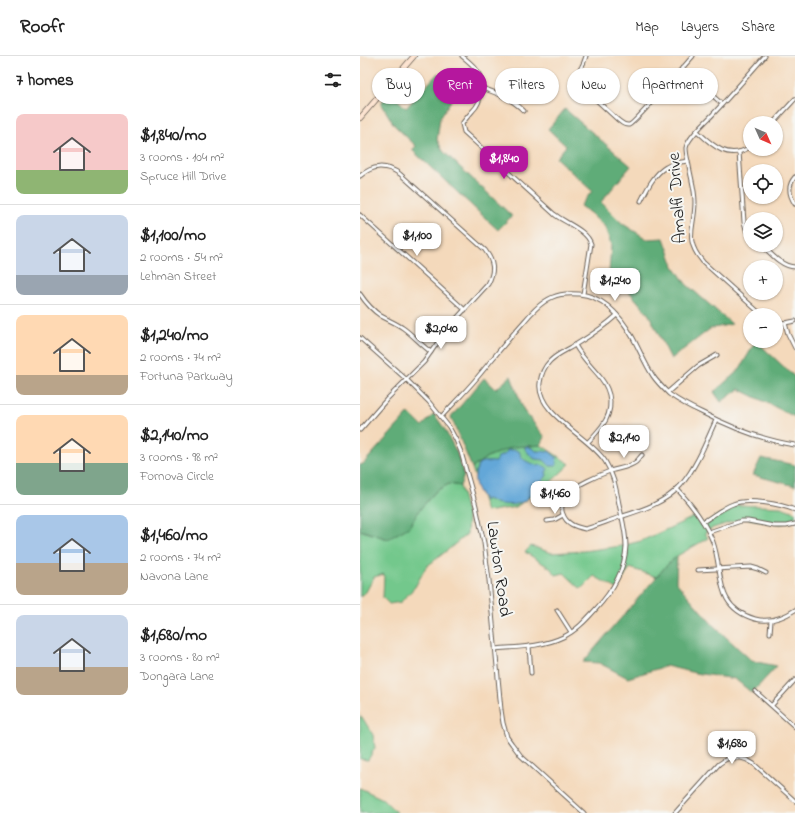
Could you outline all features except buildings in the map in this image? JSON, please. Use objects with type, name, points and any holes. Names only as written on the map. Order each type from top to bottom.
[{"type":"street","points":[[360,118],[414,56]]},
{"type":"street","points":[[462,56],[474,68]]},
{"type":"street","points":[[586,56],[583,66],[578,73],[578,82],[618,120],[624,124],[631,124],[649,104]]},
{"type":"street","points":[[682,68],[693,56]]},
{"type":"street","name":"Amalfi Drive","points":[[754,308],[703,262],[694,250],[691,240],[691,230],[695,206],[694,191],[686,148],[688,142],[697,131],[765,56]]},
{"type":"street","points":[[487,90],[505,96],[524,111]]},
{"type":"street","points":[[780,116],[795,99]]},
{"type":"street","points":[[718,100],[722,104]]},
{"type":"street","points":[[478,104],[462,124],[464,132],[560,220],[588,237],[591,244],[583,294]]},
{"type":"street","points":[[697,131],[718,149],[726,152],[743,151]]},
{"type":"street","points":[[739,152],[743,212]]},
{"type":"street","points":[[641,201],[657,174],[673,164],[688,161]]},
{"type":"street","points":[[360,176],[372,168],[382,167],[394,170],[400,174],[485,250],[492,259],[493,270],[488,284],[447,330],[424,362],[360,430]]},
{"type":"street","points":[[795,177],[790,185],[789,191],[795,204]]},
{"type":"street","points":[[360,216],[465,310]]},
{"type":"street","points":[[770,252],[787,266],[795,268]]},
{"type":"street","points":[[360,294],[366,303],[374,310],[404,329],[431,352]]},
{"type":"street","points":[[441,417],[476,380],[502,346],[532,312],[552,297],[560,294],[583,294],[596,298],[617,315],[632,336],[652,375],[668,392],[688,406],[716,420],[772,440],[795,445]]},
{"type":"street","points":[[495,649],[529,646],[553,641],[571,632],[590,616],[606,598],[621,571],[626,546],[622,516],[611,470],[605,460],[588,442],[553,413],[542,399],[540,390],[541,376],[550,361],[605,326],[617,315]]},
{"type":"street","points":[[795,321],[785,323],[788,334],[795,348]]},
{"type":"street","name":"Lawton Road","points":[[360,338],[429,402],[449,427],[456,440],[461,452],[480,525],[489,580],[502,717],[507,736],[521,756],[584,813]]},
{"type":"street","points":[[575,345],[580,354],[600,377],[609,391],[610,409],[607,419],[588,442]]},
{"type":"street","points":[[668,392],[698,366],[717,355]]},
{"type":"street","points":[[642,455],[636,462],[624,468],[611,470],[571,490],[563,501],[562,509],[565,519],[576,527],[585,529],[654,505],[669,496],[690,473],[716,420]]},
{"type":"street","points":[[677,489],[692,504],[709,532],[714,546],[723,592],[732,606],[748,617],[770,621],[783,617],[795,610]]},
{"type":"street","points":[[703,522],[726,507],[743,501],[774,504],[795,510]]},
{"type":"street","points":[[547,521],[554,520],[563,515]]},
{"type":"street","points":[[709,532],[741,521],[774,526],[795,524]]},
{"type":"street","points":[[698,570],[751,567],[766,573]]},
{"type":"street","points":[[557,610],[571,632]]},
{"type":"street","points":[[770,621],[770,633]]},
{"type":"street","points":[[529,646],[531,673]]},
{"type":"street","points":[[772,705],[795,680]]},
{"type":"street","points":[[755,691],[795,727]]},
{"type":"street","points":[[675,813],[719,764],[729,758],[736,757],[754,764],[795,801]]},
{"type":"green space","points":[[433,78],[433,104],[449,104],[440,118],[437,140],[443,151],[512,216],[498,230],[412,150],[416,146],[394,125],[382,104],[402,104],[406,108],[410,104],[425,104],[425,87]]},
{"type":"green space","points":[[565,109],[631,166],[601,202],[623,224],[647,239],[664,238],[674,266],[686,284],[732,324],[710,329],[671,359],[649,315],[627,289],[609,273],[611,245],[605,227],[580,206],[592,191],[556,158],[566,146],[548,129]]},
{"type":"green space","points":[[752,348],[764,348],[795,377],[795,417],[739,389],[721,402],[714,392],[739,370]]},
{"type":"green space","points":[[511,376],[524,411],[545,437],[541,445],[513,447],[487,457],[472,468],[451,417],[484,378],[496,389]]},
{"type":"green space","points":[[409,413],[422,426],[434,414],[444,428],[457,453],[464,476],[460,486],[449,484],[436,491],[421,508],[409,527],[388,539],[360,530],[360,465],[363,464]]},
{"type":"green space","points":[[541,445],[570,464],[550,483],[516,507],[486,512],[472,468],[487,457],[513,447]]},
{"type":"green space","points":[[761,458],[795,465],[795,486],[753,475]]},
{"type":"green space","points":[[449,484],[460,486],[468,516],[467,534],[426,567],[415,587],[401,602],[389,604],[383,598],[384,574],[374,577],[366,592],[360,597],[360,530],[388,539],[421,508],[436,491]]},
{"type":"green space","points":[[737,505],[781,507],[795,512],[795,520],[781,524],[744,518],[713,528],[705,533],[708,538],[677,556],[657,577],[630,568],[617,589],[594,576],[581,589],[564,573],[556,575],[550,568],[525,552],[531,546],[552,553],[621,546],[641,541],[696,516],[701,525]]},
{"type":"green space","points":[[677,556],[676,582],[713,625],[752,661],[777,666],[752,693],[735,679],[695,673],[666,666],[628,678],[599,663],[583,662],[666,566]]},
{"type":"green space","points":[[360,716],[373,735],[375,748],[368,760],[360,759]]},
{"type":"green space","points":[[360,788],[383,799],[397,813],[360,813]]},
{"type":"water","points":[[527,446],[536,451],[549,451],[556,457],[556,466],[550,466],[544,460],[535,459],[525,449]]},
{"type":"water","points":[[508,450],[519,451],[522,458],[526,461],[538,466],[540,465],[546,467],[548,469],[546,472],[547,475],[545,479],[535,487],[528,498],[521,503],[498,504],[487,499],[484,501],[478,491],[475,480],[479,463],[496,462],[498,457],[504,455]]}]
